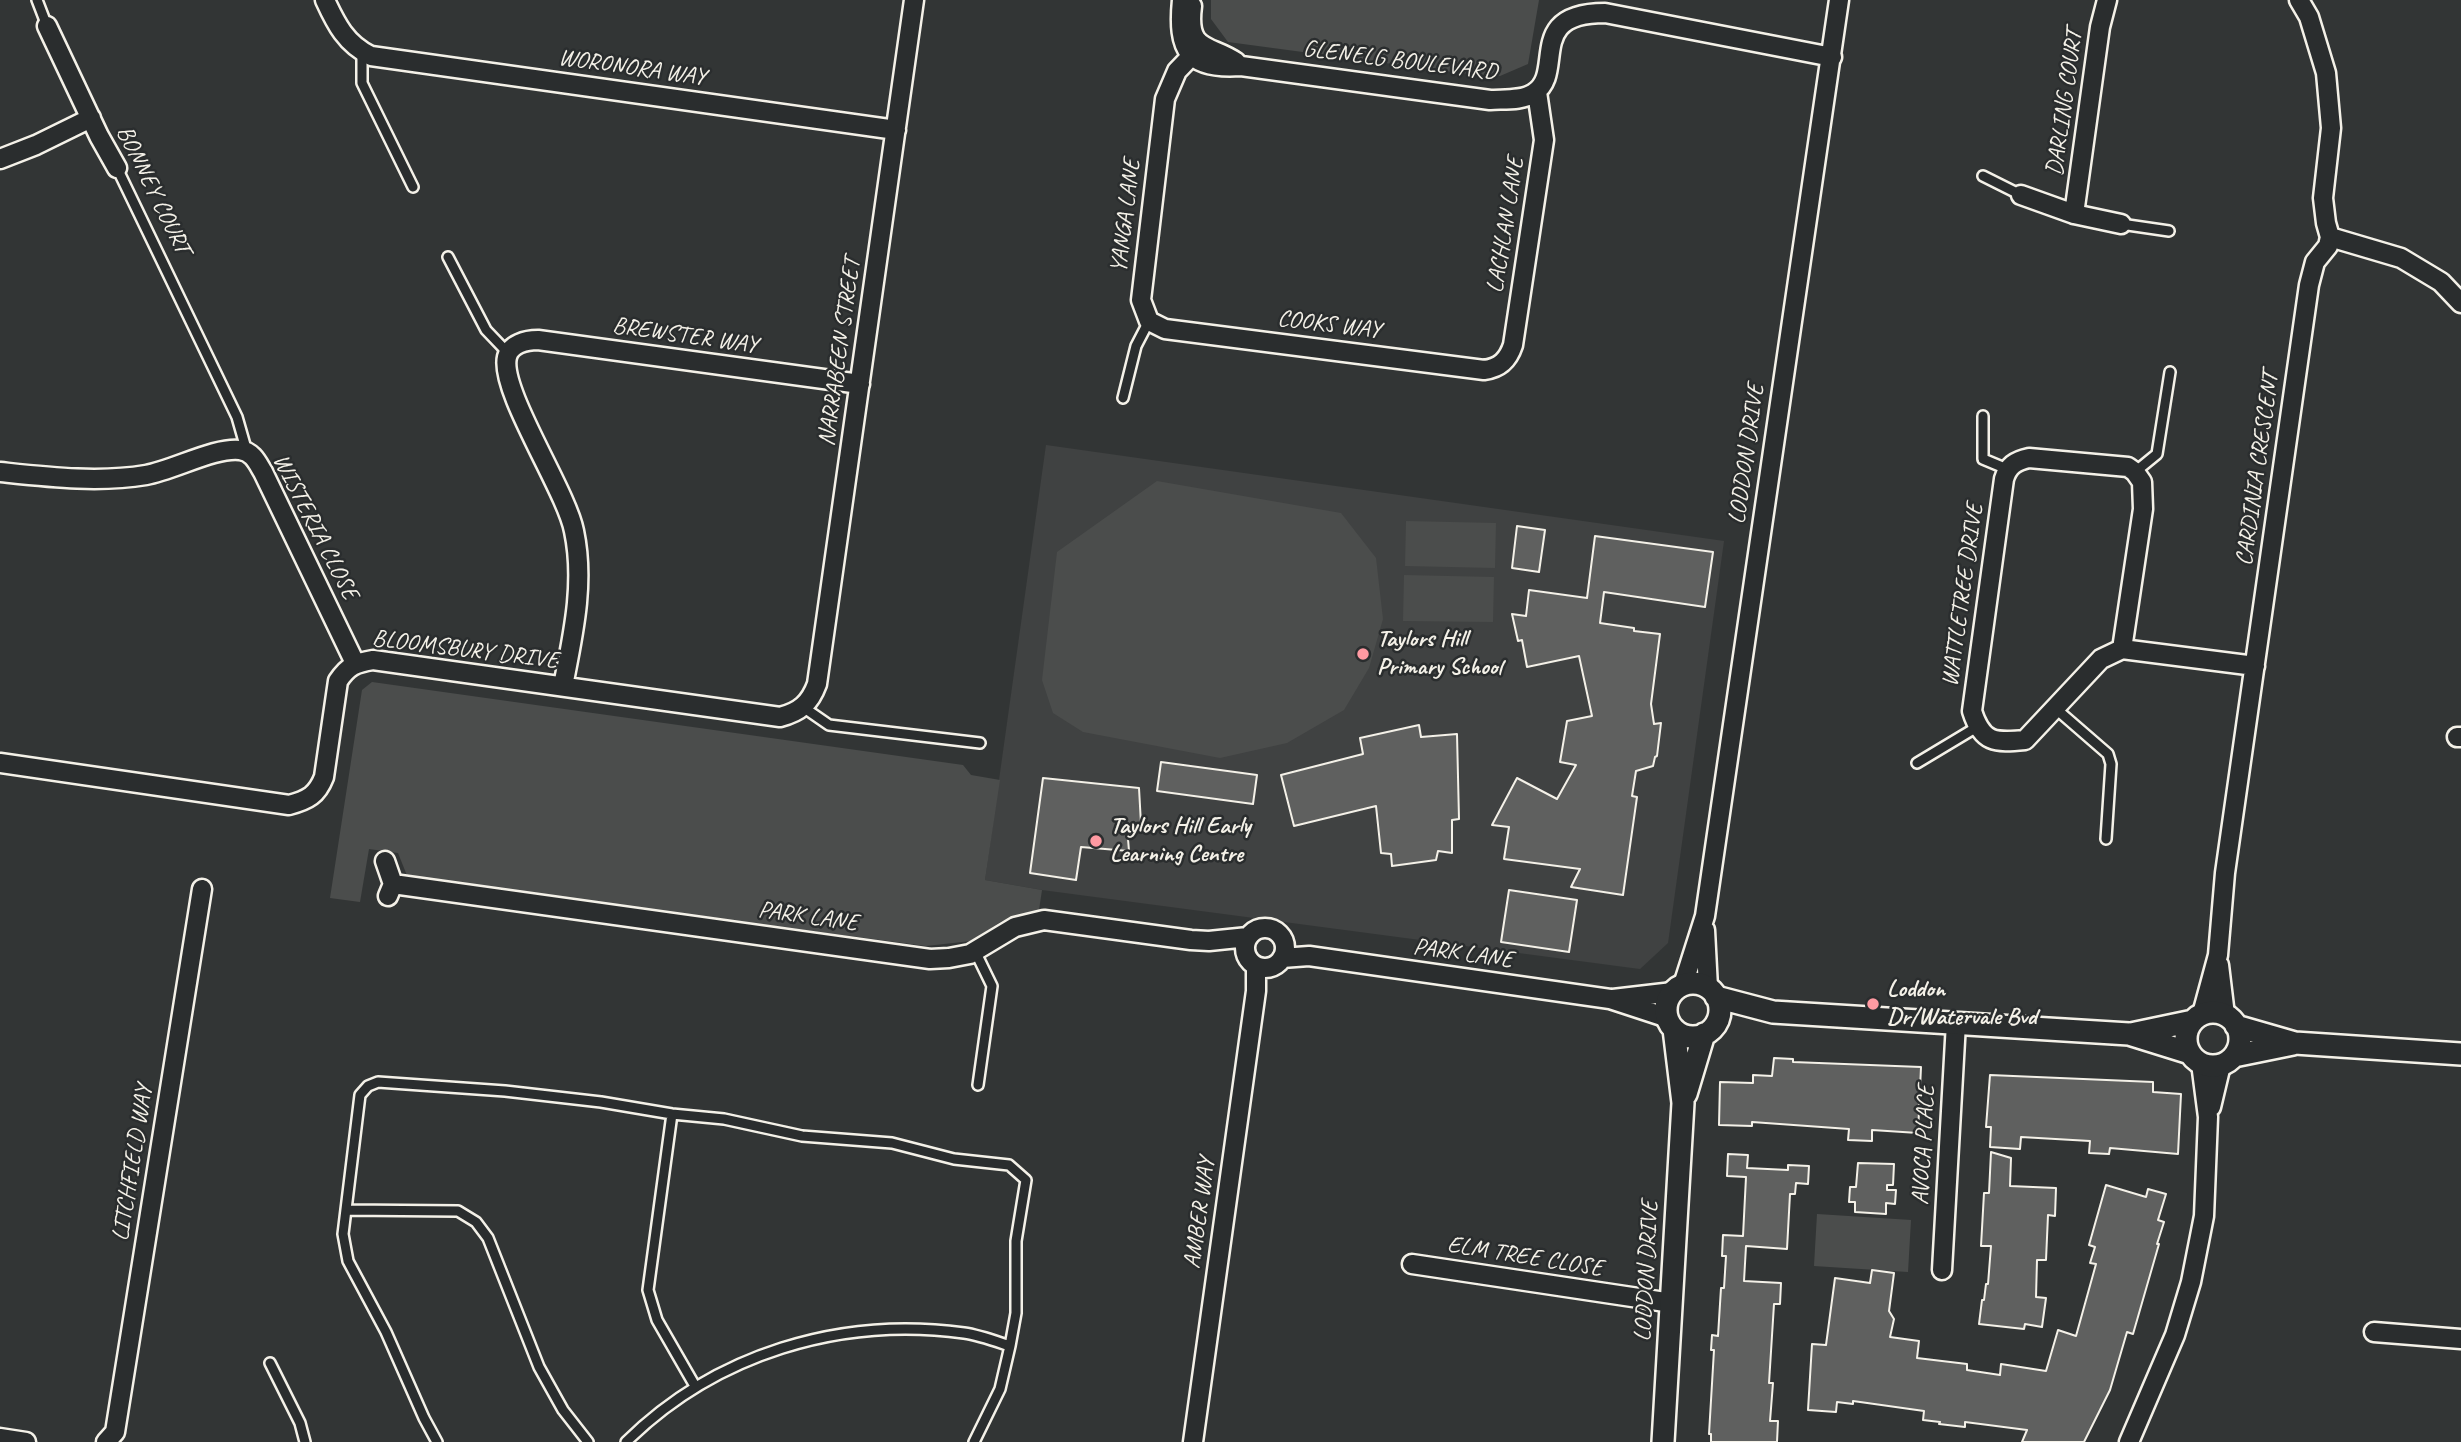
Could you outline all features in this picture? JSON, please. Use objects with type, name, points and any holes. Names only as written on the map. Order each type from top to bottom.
[{"type":"street","points":[[325,0],[345,38],[362,52]]},
{"type":"street","name":"NARRABEEN STREET","points":[[803,707],[812,697],[817,684],[914,0]]},
{"type":"street","points":[[1182,0],[1181,40],[1196,52]]},
{"type":"street","points":[[1192,0],[1196,52]]},
{"type":"street","name":"LODDON DRIVE","points":[[1678,988],[1705,916],[1839,0]]},
{"type":"street","name":"DARLING COURT","points":[[2074,214],[2100,27],[2107,0]]},
{"type":"street","points":[[2300,0],[2309,16],[2326,73],[2331,128],[2323,198],[2330,237],[2401,258],[2441,282],[2461,303]]},
{"type":"street","points":[[1537,92],[1546,76],[1552,39],[1564,21],[1586,13],[1605,13],[1832,57]]},
{"type":"street","name":"BONNEY COURT","points":[[47,26],[117,168]]},
{"type":"street","name":"WORONORA WAY","points":[[362,52],[371,56],[896,130]]},
{"type":"street","name":"GLENELG BOULEVARD","points":[[1196,52],[1231,58],[1241,66],[1490,100],[1525,97],[1537,92]]},
{"type":"street","name":"YANGA LANE","points":[[1149,321],[1141,300],[1165,99],[1177,71],[1196,52]]},
{"type":"street","name":"LACHLAN LANE","points":[[1504,362],[1513,345],[1544,140],[1537,92]]},
{"type":"street","name":"BONNEY COURT","points":[[0,159],[91,118]]},
{"type":"street","name":"DARLING COURT","points":[[2021,195],[2074,214],[2121,225]]},
{"type":"street","name":"CARDINIA CRESCENT","points":[[2198,1018],[2218,955],[2225,873],[2309,285],[2315,262],[2328,246],[2330,237]]},
{"type":"street","name":"COOKS WAY","points":[[1149,321],[1165,329],[1484,370],[1495,369],[1504,362]]},
{"type":"street","name":"BREWSTER WAY","points":[[508,353],[520,343],[538,340],[860,384]]},
{"type":"street","points":[[508,353],[510,385],[564,500],[574,529],[579,565],[578,596],[564,686]]},
{"type":"street","name":"WISTERIA CLOSE","points":[[0,472],[54,478],[106,478],[148,474],[226,450],[247,452],[256,459],[263,472],[355,663]]},
{"type":"street","points":[[2007,469],[2018,460],[2029,458],[2128,467],[2142,482],[2143,509],[2122,649]]},
{"type":"street","name":"WATTLETREE DRIVE","points":[[1977,727],[1972,711],[2007,469]]},
{"type":"street","points":[[1977,727],[1987,738],[2002,742],[2025,740],[2101,659],[2122,649],[2255,666]]},
{"type":"street","name":"BLOOMSBURY DRIVE","points":[[0,763],[289,805],[308,800],[319,791],[324,776],[338,681],[347,668],[355,663],[373,660],[780,717],[803,707]]},
{"type":"street","name":"PARK LANE","points":[[385,861],[390,890],[930,959],[949,958],[975,951],[1015,927],[1044,920],[1209,941],[1268,958],[1309,956],[1610,999],[1671,1024]]},
{"type":"street","name":"LITCHFIELD WAY","points":[[106,1442],[115,1432],[202,889]]},
{"type":"street","name":"LODDON DRIVE","points":[[1705,916],[1712,993]]},
{"type":"street","name":"PARK LANE","points":[[1209,941],[1248,937],[1257,929],[1270,929],[1281,936],[1268,958]]},
{"type":"street","points":[[1248,937],[1244,949],[1268,958]]},
{"type":"street","name":"CARDINIA CRESCENT","points":[[2218,955],[2231,1021]]},
{"type":"street","name":"AMBER WAY","points":[[1194,1442],[1256,991],[1268,958]]},
{"type":"street","points":[[1773,1012],[1711,1027],[1688,1036],[1671,1024],[1667,1004],[1678,988],[1692,983],[1712,993],[1773,1012],[2129,1034],[2212,1059],[2295,1043],[2461,1054]]},
{"type":"street","name":"PARK LANE","points":[[1610,999],[1678,988]]},
{"type":"street","points":[[1711,1027],[1720,1012],[1712,993]]},
{"type":"street","points":[[2129,1034],[2198,1018],[2210,1012],[2295,1043]]},
{"type":"street","points":[[2198,1018],[2187,1037],[2212,1059]]},
{"type":"street","points":[[2212,1059],[2239,1041],[2231,1021]]},
{"type":"street","name":"AVOCA PLACE","points":[[1942,1270],[1956,1023]]},
{"type":"street","name":"LODDON DRIVE","points":[[1663,1442],[1684,1103],[1671,1024]]},
{"type":"street","name":"LODDON DRIVE","points":[[1684,1103],[1711,1027]]},
{"type":"street","points":[[2129,1442],[2175,1335],[2191,1282],[2204,1216],[2212,1059]]},
{"type":"street","name":"ELM TREE CLOSE","points":[[1412,1264],[1672,1303]]},
{"type":"street","points":[[2374,1332],[2461,1339]]},
{"type":"street","points":[[0,1438],[26,1442]]},
{"type":"lane","name":"BONNEY COURT","points":[[37,0],[47,26]]},
{"type":"lane","points":[[362,52],[362,83],[413,187]]},
{"type":"lane","name":"BONNEY COURT","points":[[117,168],[171,282]]},
{"type":"lane","name":"DARLING COURT","points":[[1983,176],[2021,195]]},
{"type":"lane","name":"DARLING COURT","points":[[2121,225],[2169,231]]},
{"type":"lane","points":[[448,257],[486,330],[508,353]]},
{"type":"lane","name":"WISTERIA CLOSE","points":[[171,282],[237,417],[247,452]]},
{"type":"lane","points":[[1123,398],[1136,346],[1149,321]]},
{"type":"lane","points":[[2135,472],[2157,454],[2170,372]]},
{"type":"lane","points":[[1983,416],[1983,459],[2007,469]]},
{"type":"lane","points":[[803,707],[829,725],[980,743]]},
{"type":"lane","points":[[2055,708],[2108,754],[2110,764],[2106,839]]},
{"type":"lane","points":[[1917,763],[1977,727]]},
{"type":"lane","points":[[975,951],[992,986],[978,1085]]},
{"type":"lane","points":[[437,1442],[386,1332],[348,1261],[343,1234],[360,1095],[368,1086],[378,1082],[505,1091],[601,1102],[672,1114],[724,1119],[802,1136],[892,1143],[954,1159],[1009,1165],[1026,1180],[1016,1241],[1016,1313],[1000,1389],[974,1442]]},
{"type":"lane","points":[[672,1114],[648,1290],[657,1320],[695,1386]]},
{"type":"lane","points":[[346,1210],[458,1211],[476,1222],[488,1238],[539,1367],[563,1410],[588,1442]]},
{"type":"lane","points":[[625,1442],[650,1418],[695,1386],[750,1358],[844,1332],[906,1329],[966,1333],[1010,1346]]},
{"type":"lane","points":[[270,1363],[300,1423],[305,1442]]},
{"type":"shaded area","points":[[1211,0],[1539,0],[1528,64],[1500,76],[1228,42],[1211,19]]},
{"type":"shaded area","name":"Taylors Hill Primary School","points":[[1046,445],[1724,541],[1668,943],[1640,969],[1042,890],[985,880]]},
{"type":"shaded area","points":[[1157,481],[1341,513],[1376,558],[1383,619],[1369,668],[1344,710],[1287,743],[1220,758],[1083,732],[1053,713],[1042,680],[1057,552]]},
{"type":"shaded area","points":[[1406,521],[1496,523],[1495,568],[1405,566]]},
{"type":"shaded area","points":[[1404,575],[1494,577],[1493,622],[1403,621]]},
{"type":"shaded area","points":[[372,682],[963,765],[971,775],[1000,780],[985,880],[1042,890],[1039,910],[1002,921],[971,941],[926,946],[408,878],[398,853],[369,849],[360,902],[330,898],[362,690]]},
{"type":"shaded area","points":[[1817,1214],[1911,1220],[1908,1272],[1814,1266]]},
{"type":"building","points":[[1517,526],[1545,530],[1539,572],[1512,568]]},
{"type":"building","points":[[1595,536],[1713,552],[1705,607],[1604,592],[1600,623],[1660,634],[1651,704],[1654,724],[1661,723],[1657,756],[1653,766],[1636,771],[1632,796],[1637,797],[1623,895],[1571,887],[1580,869],[1504,859],[1509,827],[1492,825],[1517,778],[1557,799],[1576,765],[1560,762],[1567,721],[1592,716],[1579,656],[1527,667],[1522,640],[1518,641],[1512,614],[1526,616],[1529,590],[1587,598]]},
{"type":"building","points":[[1419,725],[1421,737],[1457,734],[1459,819],[1452,820],[1452,853],[1438,851],[1436,860],[1392,866],[1391,854],[1381,853],[1376,806],[1294,826],[1281,775],[1363,754],[1360,738]]},
{"type":"building","points":[[1161,762],[1257,775],[1253,804],[1157,791]]},
{"type":"building","name":"Taylors Hill Early Learning Centre","points":[[1043,778],[1139,788],[1141,824],[1127,827],[1129,851],[1081,847],[1076,880],[1030,873]]},
{"type":"building","points":[[1509,890],[1577,900],[1569,952],[1501,942]]},
{"type":"building","points":[[1774,1058],[1793,1059],[1793,1062],[1921,1067],[1918,1133],[1872,1130],[1872,1141],[1848,1140],[1849,1129],[1752,1122],[1752,1126],[1719,1125],[1720,1082],[1753,1083],[1753,1075],[1772,1076]]},
{"type":"building","points":[[1990,1075],[2153,1082],[2153,1092],[2181,1094],[2178,1154],[2110,1148],[2109,1154],[2089,1153],[2090,1141],[2021,1137],[2020,1149],[1990,1147],[1991,1127],[1986,1127]]},
{"type":"building","points":[[1991,1152],[2011,1158],[2010,1186],[2056,1188],[2055,1216],[2048,1215],[2046,1260],[2037,1260],[2036,1297],[2046,1298],[2042,1327],[2025,1324],[2024,1329],[1979,1324],[1982,1300],[1988,1284],[1991,1246],[1981,1246],[1984,1193],[1989,1193]]},
{"type":"building","points":[[1728,1154],[1748,1155],[1747,1168],[1788,1170],[1788,1165],[1809,1166],[1808,1184],[1796,1183],[1795,1194],[1790,1194],[1787,1249],[1746,1246],[1744,1281],[1781,1283],[1780,1304],[1774,1304],[1769,1383],[1773,1383],[1770,1421],[1778,1421],[1777,1442],[1711,1442],[1709,1434],[1714,1350],[1711,1350],[1712,1335],[1718,1336],[1721,1288],[1724,1288],[1726,1256],[1722,1256],[1723,1235],[1743,1236],[1746,1177],[1727,1176]]},
{"type":"building","points":[[1858,1163],[1894,1164],[1893,1185],[1887,1185],[1887,1190],[1896,1190],[1895,1204],[1886,1203],[1886,1214],[1855,1212],[1855,1202],[1849,1202],[1850,1187],[1856,1187]]},
{"type":"building","points":[[2106,1185],[2146,1197],[2148,1189],[2166,1194],[2158,1220],[2164,1222],[2133,1334],[2127,1332],[2110,1390],[2084,1442],[2022,1442],[2027,1430],[1965,1422],[1965,1427],[1939,1424],[1940,1422],[1923,1420],[1924,1411],[1853,1401],[1853,1404],[1837,1402],[1836,1412],[1808,1410],[1812,1344],[1826,1345],[1835,1278],[1870,1283],[1872,1270],[1894,1273],[1889,1311],[1894,1319],[1890,1337],[1919,1341],[1917,1358],[1967,1364],[1967,1370],[2000,1375],[2001,1364],[2046,1371],[2058,1330],[2076,1336],[2096,1264],[2090,1263],[2095,1247],[2089,1245]]},
{"type":"place","name":"Taylors Hill Primary School","points":[[1363,654]]},
{"type":"place","name":"Taylors Hill Early Learning Centre","points":[[1096,841]]},
{"type":"place","name":"Loddon Dr/Watervale Bvd","points":[[1873,1004]]}]
